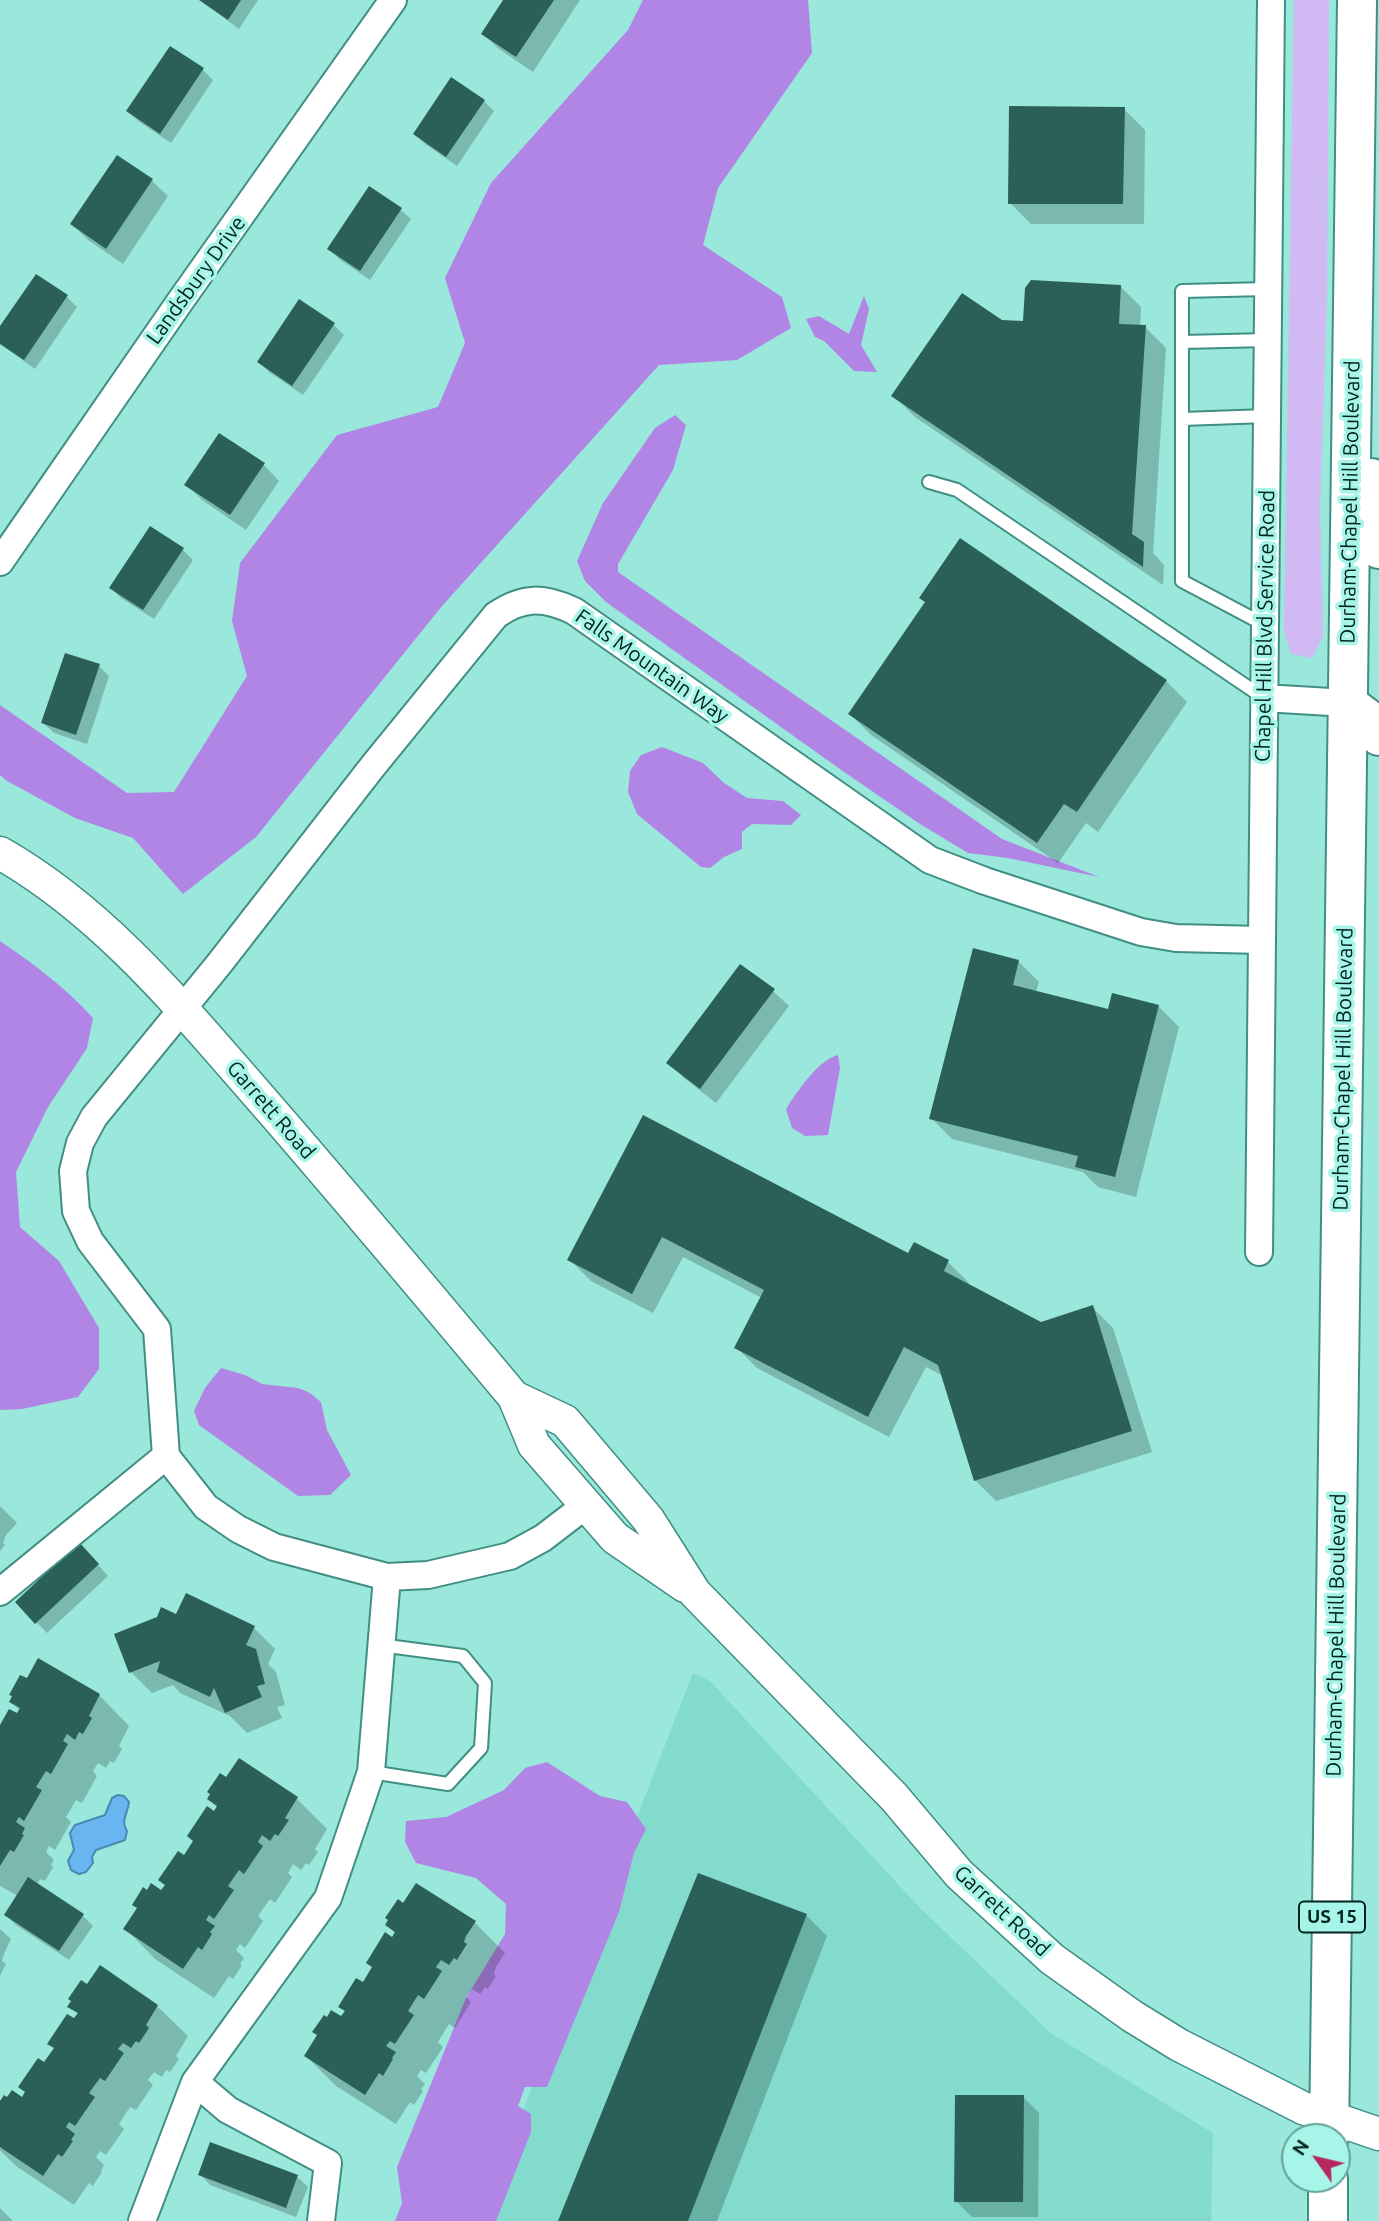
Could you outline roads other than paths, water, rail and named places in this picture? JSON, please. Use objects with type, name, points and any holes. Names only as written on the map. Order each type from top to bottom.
[{"type":"highway","name":"Durham-Chapel Hill Boulevard","points":[[1329,2123],[1357,0]]},
{"type":"highway","points":[[1353,319],[1379,549]]},
{"type":"highway","points":[[1347,703],[1368,719],[1379,736]]},
{"type":"highway","points":[[1328,2193],[1328,2221]]},
{"type":"street","name":"Landsbury Drive","points":[[0,562],[393,0]]},
{"type":"street","name":"Chapel Hill Blvd Service Road","points":[[1259,1252],[1271,0]]},
{"type":"street","name":"Falls Mountain Way","points":[[166,1456],[157,1329],[82,1228],[76,1211],[73,1171],[80,1143],[94,1117],[219,964],[373,766],[496,615],[513,603],[551,600],[574,611],[930,860],[985,881],[1141,932],[1176,938],[1262,940]]},
{"type":"street","points":[[1264,698],[1347,703]]},
{"type":"street","name":"Garrett Road","points":[[0,853],[45,882],[101,927],[181,1008],[299,1142],[514,1397],[534,1445],[615,1538],[695,1593],[894,1797],[959,1874],[1052,1959],[1132,2016],[1179,2045],[1266,2090],[1322,2123]]},
{"type":"street","name":"Garrett Road","points":[[514,1397],[565,1422],[648,1519],[695,1593]]},
{"type":"street","points":[[0,1592],[166,1456],[206,1507],[238,1529],[274,1547],[387,1577],[428,1576],[510,1556],[543,1538],[586,1505]]},
{"type":"street","points":[[142,2221],[195,2082],[328,1898],[371,1772],[387,1577]]},
{"type":"street","points":[[195,2082],[228,2110],[328,2163],[321,2221]]},
{"type":"street","name":"Garrett Road","points":[[1351,2130],[1379,2134]]},
{"type":"lane","points":[[1265,625],[1182,581],[1182,291],[1268,289]]},
{"type":"lane","points":[[1182,342],[1268,340]]},
{"type":"lane","points":[[1182,419],[1267,416]]},
{"type":"lane","points":[[929,482],[957,490],[1264,698]]},
{"type":"lane","points":[[371,1772],[448,1784],[481,1748],[485,1683],[463,1656],[380,1646]]},
{"type":"water","points":[[124,1796],[129,1802],[124,1820],[127,1831],[125,1840],[96,1850],[92,1857],[93,1863],[86,1872],[79,1874],[71,1870],[68,1861],[74,1850],[70,1833],[75,1825],[105,1815],[112,1798]]}]
